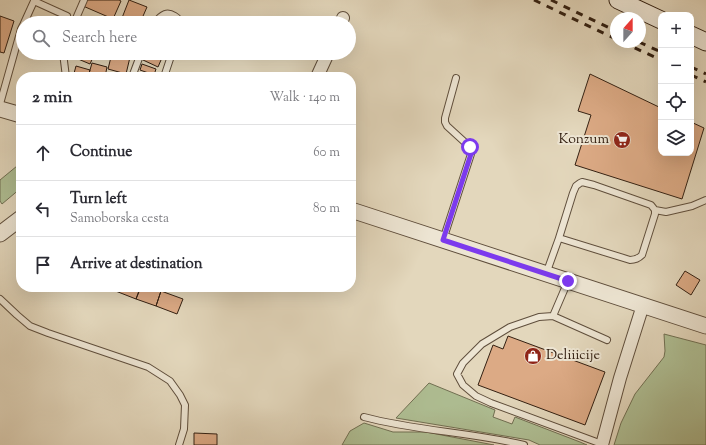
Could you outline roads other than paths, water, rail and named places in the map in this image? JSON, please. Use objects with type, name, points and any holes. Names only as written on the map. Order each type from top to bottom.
[{"type":"main road","points":[[618,0],[658,19]]},
{"type":"main road","points":[[694,36],[706,42]]},
{"type":"street","points":[[319,72],[325,60]]},
{"type":"street","points":[[0,110],[16,114]]},
{"type":"street","points":[[356,212],[706,326]]},
{"type":"street","points":[[0,234],[16,222]]},
{"type":"street","points":[[602,445],[620,378],[643,306]]},
{"type":"lane","points":[[77,16],[84,0]]},
{"type":"lane","points":[[27,16],[35,1],[67,16]]},
{"type":"lane","points":[[161,16],[165,14],[173,16]]},
{"type":"lane","points":[[0,104],[16,47]]},
{"type":"lane","points":[[64,60],[65,72]]},
{"type":"lane","points":[[134,72],[138,60]]},
{"type":"lane","points":[[166,72],[170,60]]},
{"type":"lane","points":[[443,240],[471,154],[470,147],[447,126],[445,122],[456,78]]},
{"type":"lane","points":[[546,274],[576,186],[582,182],[651,205],[655,210],[666,212],[692,206],[706,200]]},
{"type":"lane","points":[[559,238],[630,260],[635,260],[642,255],[655,210]]},
{"type":"lane","points":[[553,316],[568,281]]},
{"type":"lane","points":[[0,299],[30,326],[148,367],[170,381],[185,405],[184,429],[179,445]]},
{"type":"lane","points":[[602,445],[476,396],[463,385],[458,374],[463,363],[482,344],[510,327],[539,317],[553,316],[607,340]]},
{"type":"lane","points":[[364,417],[384,422],[505,440],[524,445]]},
{"type":"railway","points":[[534,0],[610,36]]},
{"type":"railway","points":[[551,0],[610,28]]},
{"type":"railway","points":[[646,45],[658,51]]},
{"type":"railway","points":[[635,48],[658,59]]},
{"type":"railway","points":[[694,68],[706,74]]},
{"type":"railway","points":[[694,76],[706,82]]},
{"type":"place","name":"Konzum","points":[[622,140]]},
{"type":"place","name":"Deliiicije","points":[[533,356]]}]
